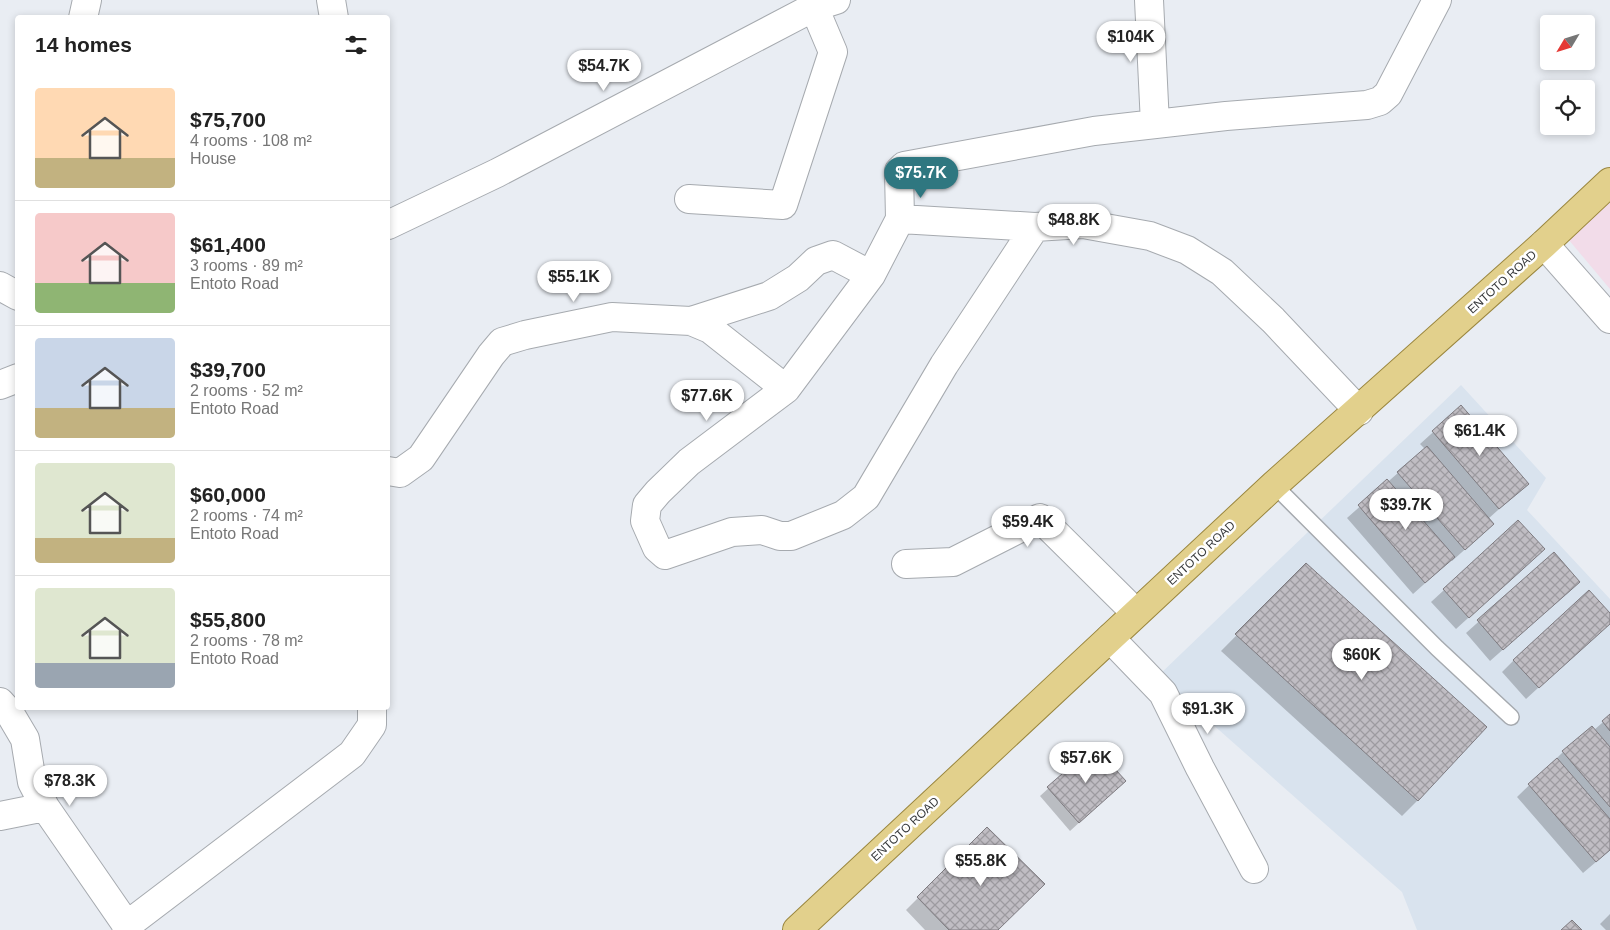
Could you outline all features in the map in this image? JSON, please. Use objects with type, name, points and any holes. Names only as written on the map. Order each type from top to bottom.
[{"type":"main road","name":"ENTOTO ROAD","points":[[797,930],[1274,485],[1359,411],[1610,182]]},
{"type":"street","points":[[84,15],[87,0]]},
{"type":"street","points":[[331,0],[334,15]]},
{"type":"street","points":[[1149,0],[1155,124]]},
{"type":"street","points":[[1035,227],[944,365],[866,497],[843,515],[791,536],[780,536],[762,530],[732,532],[665,555],[657,548],[645,521],[647,505],[689,462],[786,389],[871,275],[900,219],[899,171],[904,166],[1094,131],[1226,116],[1367,104],[1380,101],[1388,94],[1437,0]]},
{"type":"street","points":[[390,224],[497,173],[825,3],[833,52],[783,205],[689,199]]},
{"type":"street","points":[[900,219],[1035,227],[1083,224],[1150,236],[1188,250],[1222,272],[1266,313],[1359,411]]},
{"type":"street","points":[[1544,244],[1610,319]]},
{"type":"street","points":[[691,321],[769,296],[798,278],[816,261],[833,256],[871,275]]},
{"type":"street","points":[[0,286],[15,294]]},
{"type":"street","points":[[390,471],[400,473],[421,458],[491,355],[502,342],[525,335],[612,317],[691,321],[710,329],[786,389]]},
{"type":"street","points":[[0,385],[15,379]]},
{"type":"street","points":[[906,564],[954,562],[1040,518],[1136,613]]},
{"type":"street","points":[[1110,638],[1163,693],[1200,768],[1254,869]]},
{"type":"street","points":[[0,702],[9,712],[25,739],[32,782],[44,807],[128,928],[352,754],[372,725],[372,710]]},
{"type":"street","points":[[0,816],[44,807]]},
{"type":"lane","points":[[1274,485],[1436,648],[1511,716]]},
{"type":"shaded area","points":[[1610,191],[1610,289],[1563,233]]},
{"type":"shaded area","points":[[1461,385],[1546,478],[1527,510],[1610,599],[1610,930],[1417,930],[1402,892],[1158,676]]},
{"type":"building","points":[[1461,405],[1529,484],[1499,509],[1432,431]]},
{"type":"building","points":[[1427,446],[1494,524],[1465,550],[1397,472]]},
{"type":"building","points":[[1387,479],[1455,557],[1425,583],[1358,505]]},
{"type":"building","points":[[1518,520],[1545,549],[1469,618],[1443,589]]},
{"type":"building","points":[[1554,552],[1580,582],[1503,650],[1477,620]]},
{"type":"building","points":[[1306,563],[1487,727],[1418,801],[1235,634]]},
{"type":"building","points":[[1589,590],[1610,613],[1610,624],[1539,688],[1513,660]]},
{"type":"building","points":[[1610,714],[1610,731],[1602,721]]},
{"type":"building","points":[[1592,726],[1610,747],[1610,807],[1562,751]]},
{"type":"building","points":[[1094,746],[1126,781],[1079,823],[1047,787]]},
{"type":"building","points":[[1557,758],[1610,819],[1610,850],[1596,862],[1528,784]]},
{"type":"building","points":[[987,827],[1045,884],[998,930],[949,930],[917,897]]},
{"type":"building","points":[[1572,920],[1582,930],[1561,930]]}]
